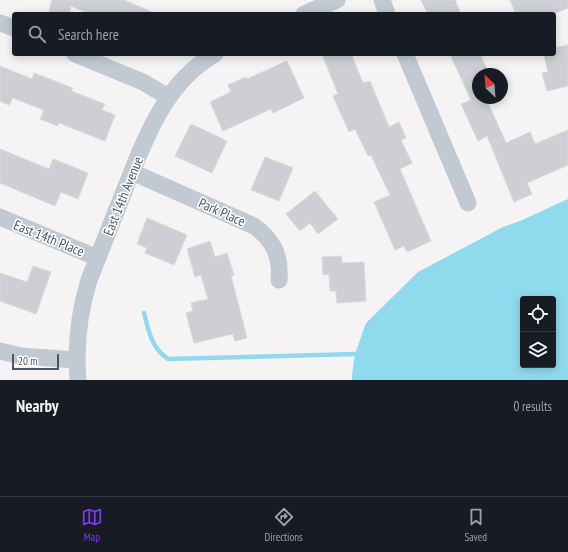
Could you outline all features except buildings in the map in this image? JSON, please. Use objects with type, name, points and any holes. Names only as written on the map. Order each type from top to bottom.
[{"type":"street","points":[[309,12],[337,0]]},
{"type":"street","points":[[382,0],[387,12]]},
{"type":"street","points":[[0,23],[12,27]]},
{"type":"street","points":[[80,56],[143,82],[168,97]]},
{"type":"street","name":"East 14th Avenue","points":[[78,380],[76,360],[78,323],[82,301],[147,135],[159,112],[175,88],[189,73],[212,56]]},
{"type":"street","points":[[405,56],[468,203]]},
{"type":"street","name":"Park Place","points":[[132,172],[254,226],[265,234],[272,243],[276,255],[280,272],[279,280]]},
{"type":"street","name":"East 14th Place","points":[[0,217],[98,258]]},
{"type":"street","points":[[0,351],[21,356],[76,360]]},
{"type":"water","points":[[568,199],[568,380],[352,380],[355,354],[366,323],[418,272],[503,227],[520,221]]},
{"type":"waterway","points":[[144,313],[149,333],[154,344],[168,359],[355,354]]}]
